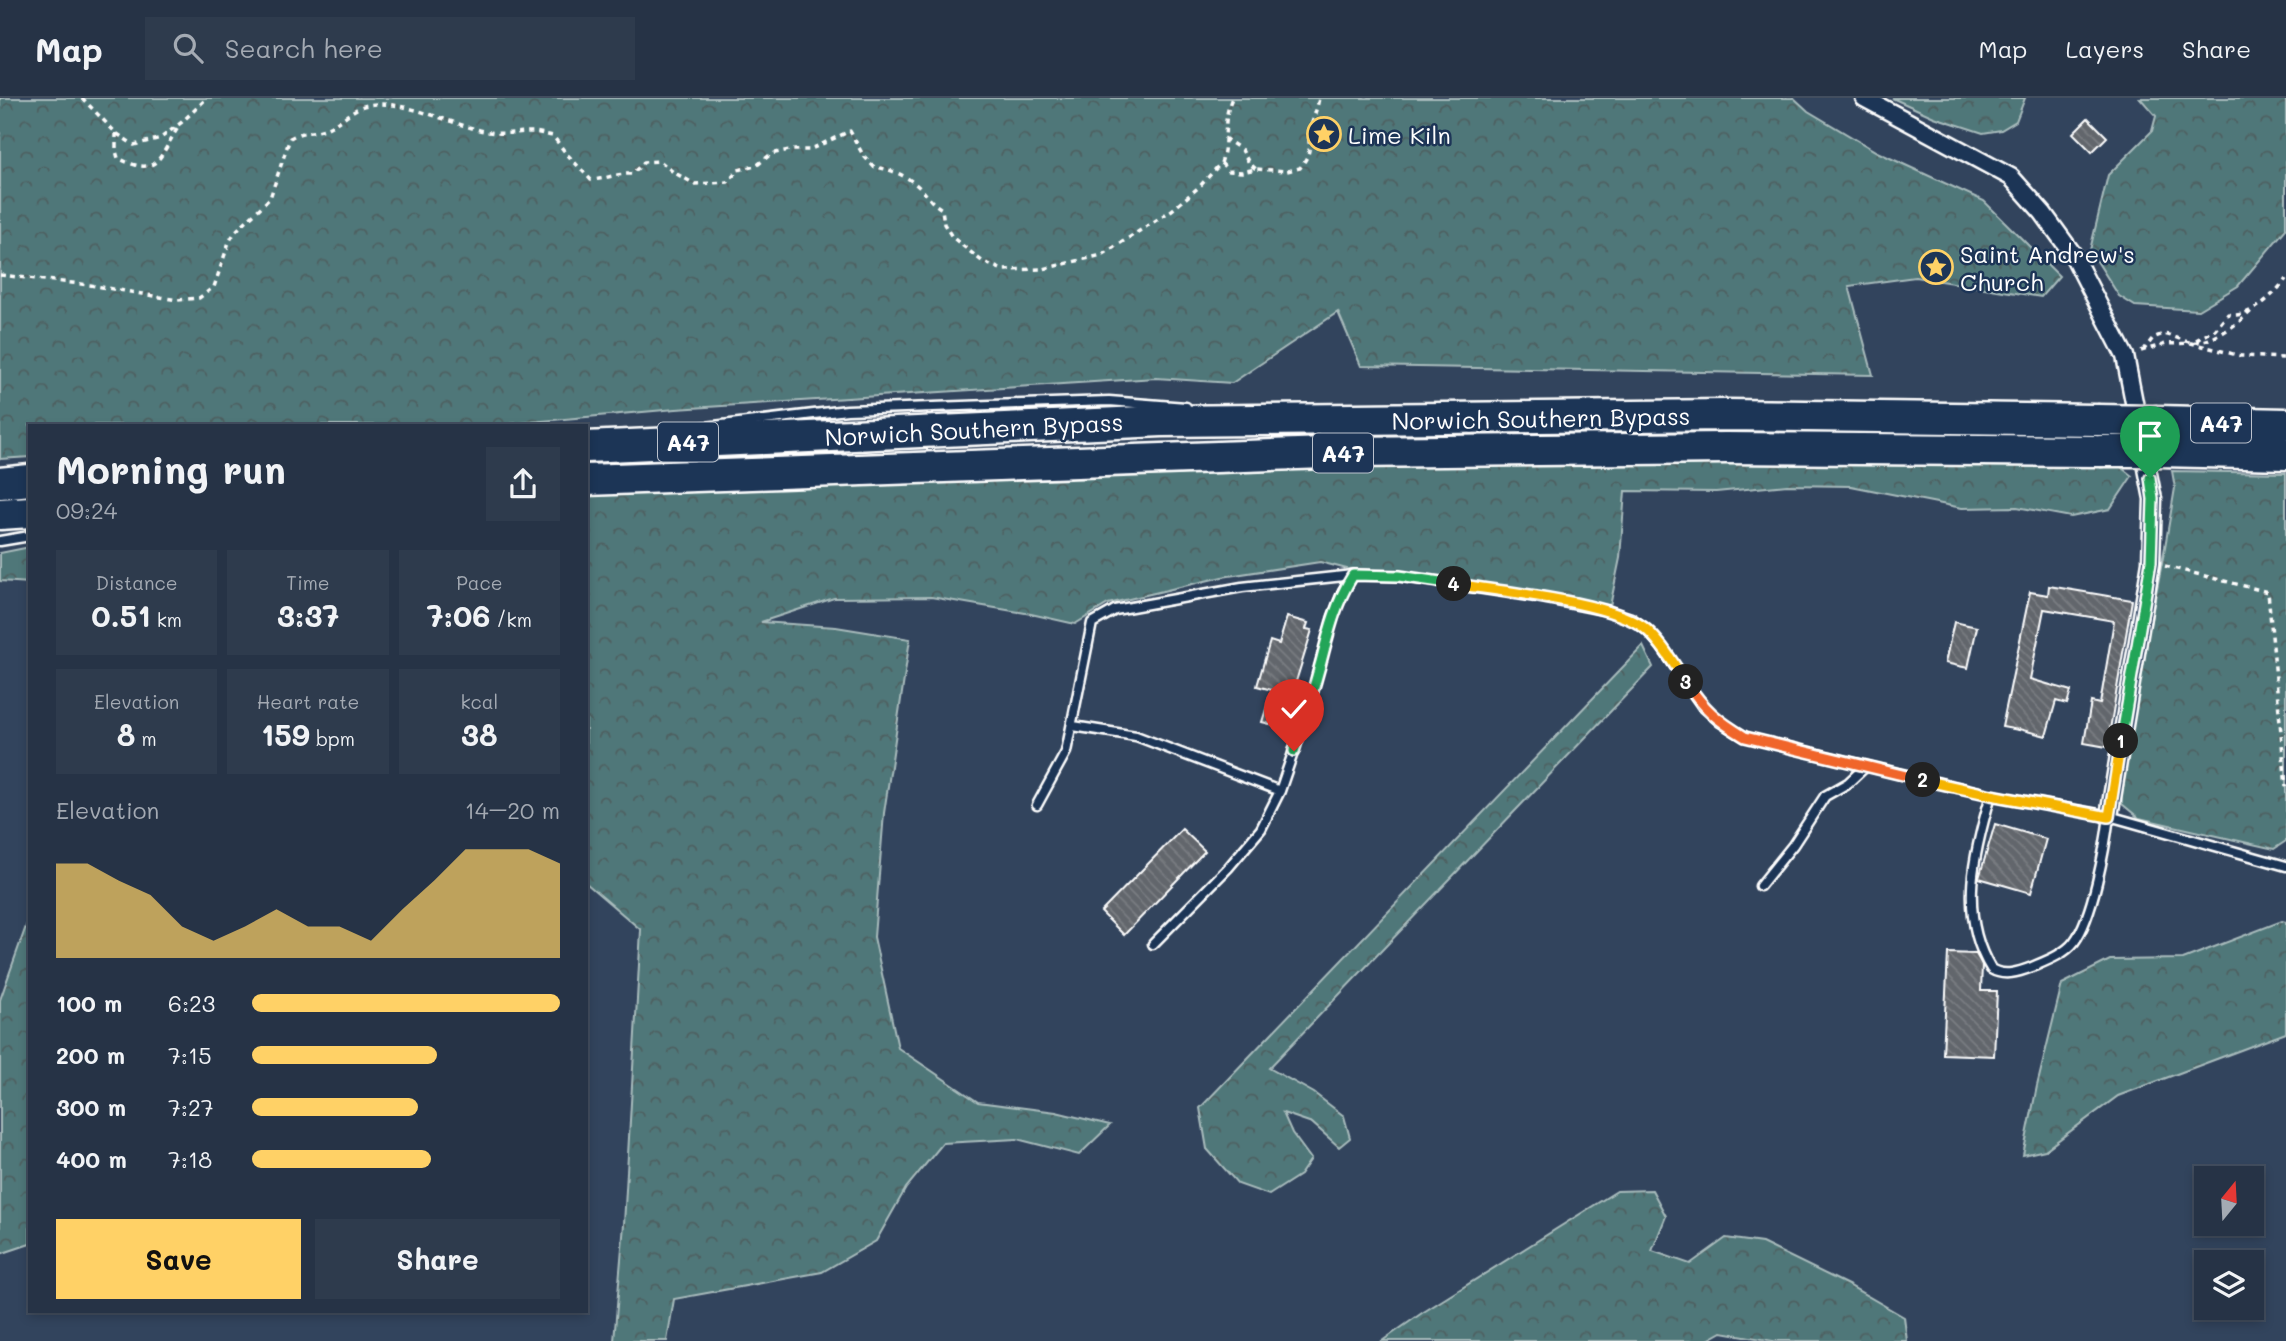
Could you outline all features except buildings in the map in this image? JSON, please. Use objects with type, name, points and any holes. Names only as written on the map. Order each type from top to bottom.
[{"type":"highway","name":"Norwich Southern Bypass","points":[[588,447],[1149,422],[1291,420],[1726,415],[2286,424]]},
{"type":"highway","name":"Norwich Southern Bypass","points":[[588,480],[1354,452],[1726,448],[2286,454]]},
{"type":"highway","points":[[0,483],[28,480]]},
{"type":"highway","points":[[0,514],[28,512]]},
{"type":"street","points":[[1864,98],[2011,177],[2043,213],[2072,253],[2125,356],[2153,499],[2151,562],[2109,817]]},
{"type":"lane","points":[[689,429],[847,410],[982,404],[1109,401],[1201,409]]},
{"type":"lane","points":[[1214,411],[1291,420]]},
{"type":"lane","points":[[588,441],[638,435]]},
{"type":"lane","points":[[0,541],[28,536]]},
{"type":"lane","points":[[1037,805],[1066,752],[1093,623],[1115,610],[1242,587],[1353,575],[1399,576],[1542,597],[1630,618],[1647,630],[1662,647],[1702,706],[1720,722],[1745,737],[1991,795],[2109,817],[2286,866]]},
{"type":"lane","points":[[1153,943],[1237,858],[1261,828],[1280,791],[1308,709],[1333,617],[1343,591],[1353,575]]},
{"type":"lane","points":[[1073,726],[1136,736],[1280,791]]},
{"type":"lane","points":[[1760,886],[1793,845],[1825,796],[1848,783],[1865,766]]},
{"type":"lane","points":[[1991,795],[1975,850],[1971,880],[1975,935],[1991,969],[2000,973],[2012,974],[2029,968],[2063,952],[2074,943],[2094,890],[2105,848],[2109,817]]},
{"type":"path","points":[[82,98],[116,133],[134,145],[161,138],[207,98]]},
{"type":"path","points":[[0,275],[90,285],[177,300],[199,298],[214,287],[235,232],[270,198],[290,138],[302,131],[321,131],[355,109],[369,104],[389,104],[486,132],[533,132],[553,136],[591,180],[603,179],[617,173],[632,174],[644,162],[660,161],[695,184],[728,182],[738,170],[756,166],[771,154],[809,150],[840,138],[850,131],[863,155],[874,167],[891,169],[923,190],[928,201],[942,209],[944,224],[965,250],[1003,270],[1043,269],[1102,255],[1172,211],[1221,163],[1226,149],[1224,121],[1232,98]]},
{"type":"path","points":[[1221,163],[1229,171],[1300,168],[1311,148],[1310,129],[1316,118],[1319,98]]},
{"type":"path","points":[[116,133],[118,158],[131,164],[153,164],[160,160],[182,122]]},
{"type":"path","points":[[1224,138],[1242,150],[1256,169]]},
{"type":"path","points":[[2125,356],[2166,344],[2191,343],[2213,337],[2237,325],[2276,292],[2286,279]]},
{"type":"path","points":[[2191,343],[2216,330],[2228,314],[2236,316],[2254,308]]},
{"type":"path","points":[[2143,351],[2153,338],[2163,334],[2241,356],[2286,358]]},
{"type":"path","points":[[2151,562],[2268,592],[2286,787]]},
{"type":"green space","points":[[0,98],[1794,98],[1808,111],[1877,152],[1984,201],[2059,276],[2041,297],[1915,277],[1849,286],[1873,375],[1361,366],[1338,312],[1232,383],[1156,378],[676,409],[509,424],[28,424],[28,457],[0,459]]},
{"type":"green space","points":[[1892,98],[2025,98],[2016,121],[2001,130],[1983,133],[1934,117]]},
{"type":"green space","points":[[2140,98],[2286,98],[2286,229],[2238,286],[2198,310],[2135,306],[2119,296],[2090,250],[2108,175],[2152,131],[2156,116]]},
{"type":"green space","points":[[2108,457],[2132,476],[2110,509],[2071,517],[2017,507],[1962,508],[1851,486],[1787,485],[1716,492],[1625,491],[1620,558],[1609,611],[1370,575],[1320,562],[1222,577],[1108,604],[1075,624],[931,597],[834,598],[761,622],[836,627],[910,639],[884,813],[874,937],[898,1048],[978,1102],[1056,1112],[1110,1125],[1079,1155],[1017,1139],[943,1143],[906,1188],[876,1241],[822,1272],[674,1299],[667,1341],[614,1341],[624,1224],[641,930],[588,885],[588,487],[1354,459]]},
{"type":"green space","points":[[2172,471],[2286,473],[2286,841],[2274,849],[2139,818],[2122,804],[2120,779],[2175,488]]},
{"type":"green space","points":[[28,547],[28,583],[0,581],[0,553]]},
{"type":"green space","points":[[1643,646],[1653,667],[1269,1068],[1314,1093],[1344,1116],[1350,1138],[1339,1147],[1312,1123],[1283,1113],[1292,1133],[1311,1159],[1300,1175],[1269,1195],[1238,1184],[1207,1149],[1200,1108]]},
{"type":"green space","points":[[28,921],[28,1245],[0,1254],[0,1000]]},
{"type":"green space","points":[[2282,921],[2286,922],[2286,1033],[2118,1096],[2045,1150],[2023,1155],[2062,984],[2110,960],[2183,959]]},
{"type":"green space","points":[[1652,1190],[1666,1216],[1652,1251],[1690,1264],[1726,1238],[1762,1243],[1850,1286],[1904,1317],[1907,1341],[1773,1341],[1722,1332],[1706,1341],[1382,1341],[1617,1191]]},
{"type":"place","name":"Lime Kiln","points":[[1324,134]]},
{"type":"place","name":"Saint Andrew's Church","points":[[1936,267]]},
{"type":"route","points":[[1294,751],[1343,591],[1353,575],[1399,576],[1542,597],[1630,618],[1647,630],[1662,647],[1702,706],[1720,722],[1745,737],[1991,795],[2109,817],[2151,562],[2153,499],[2150,478]]}]
